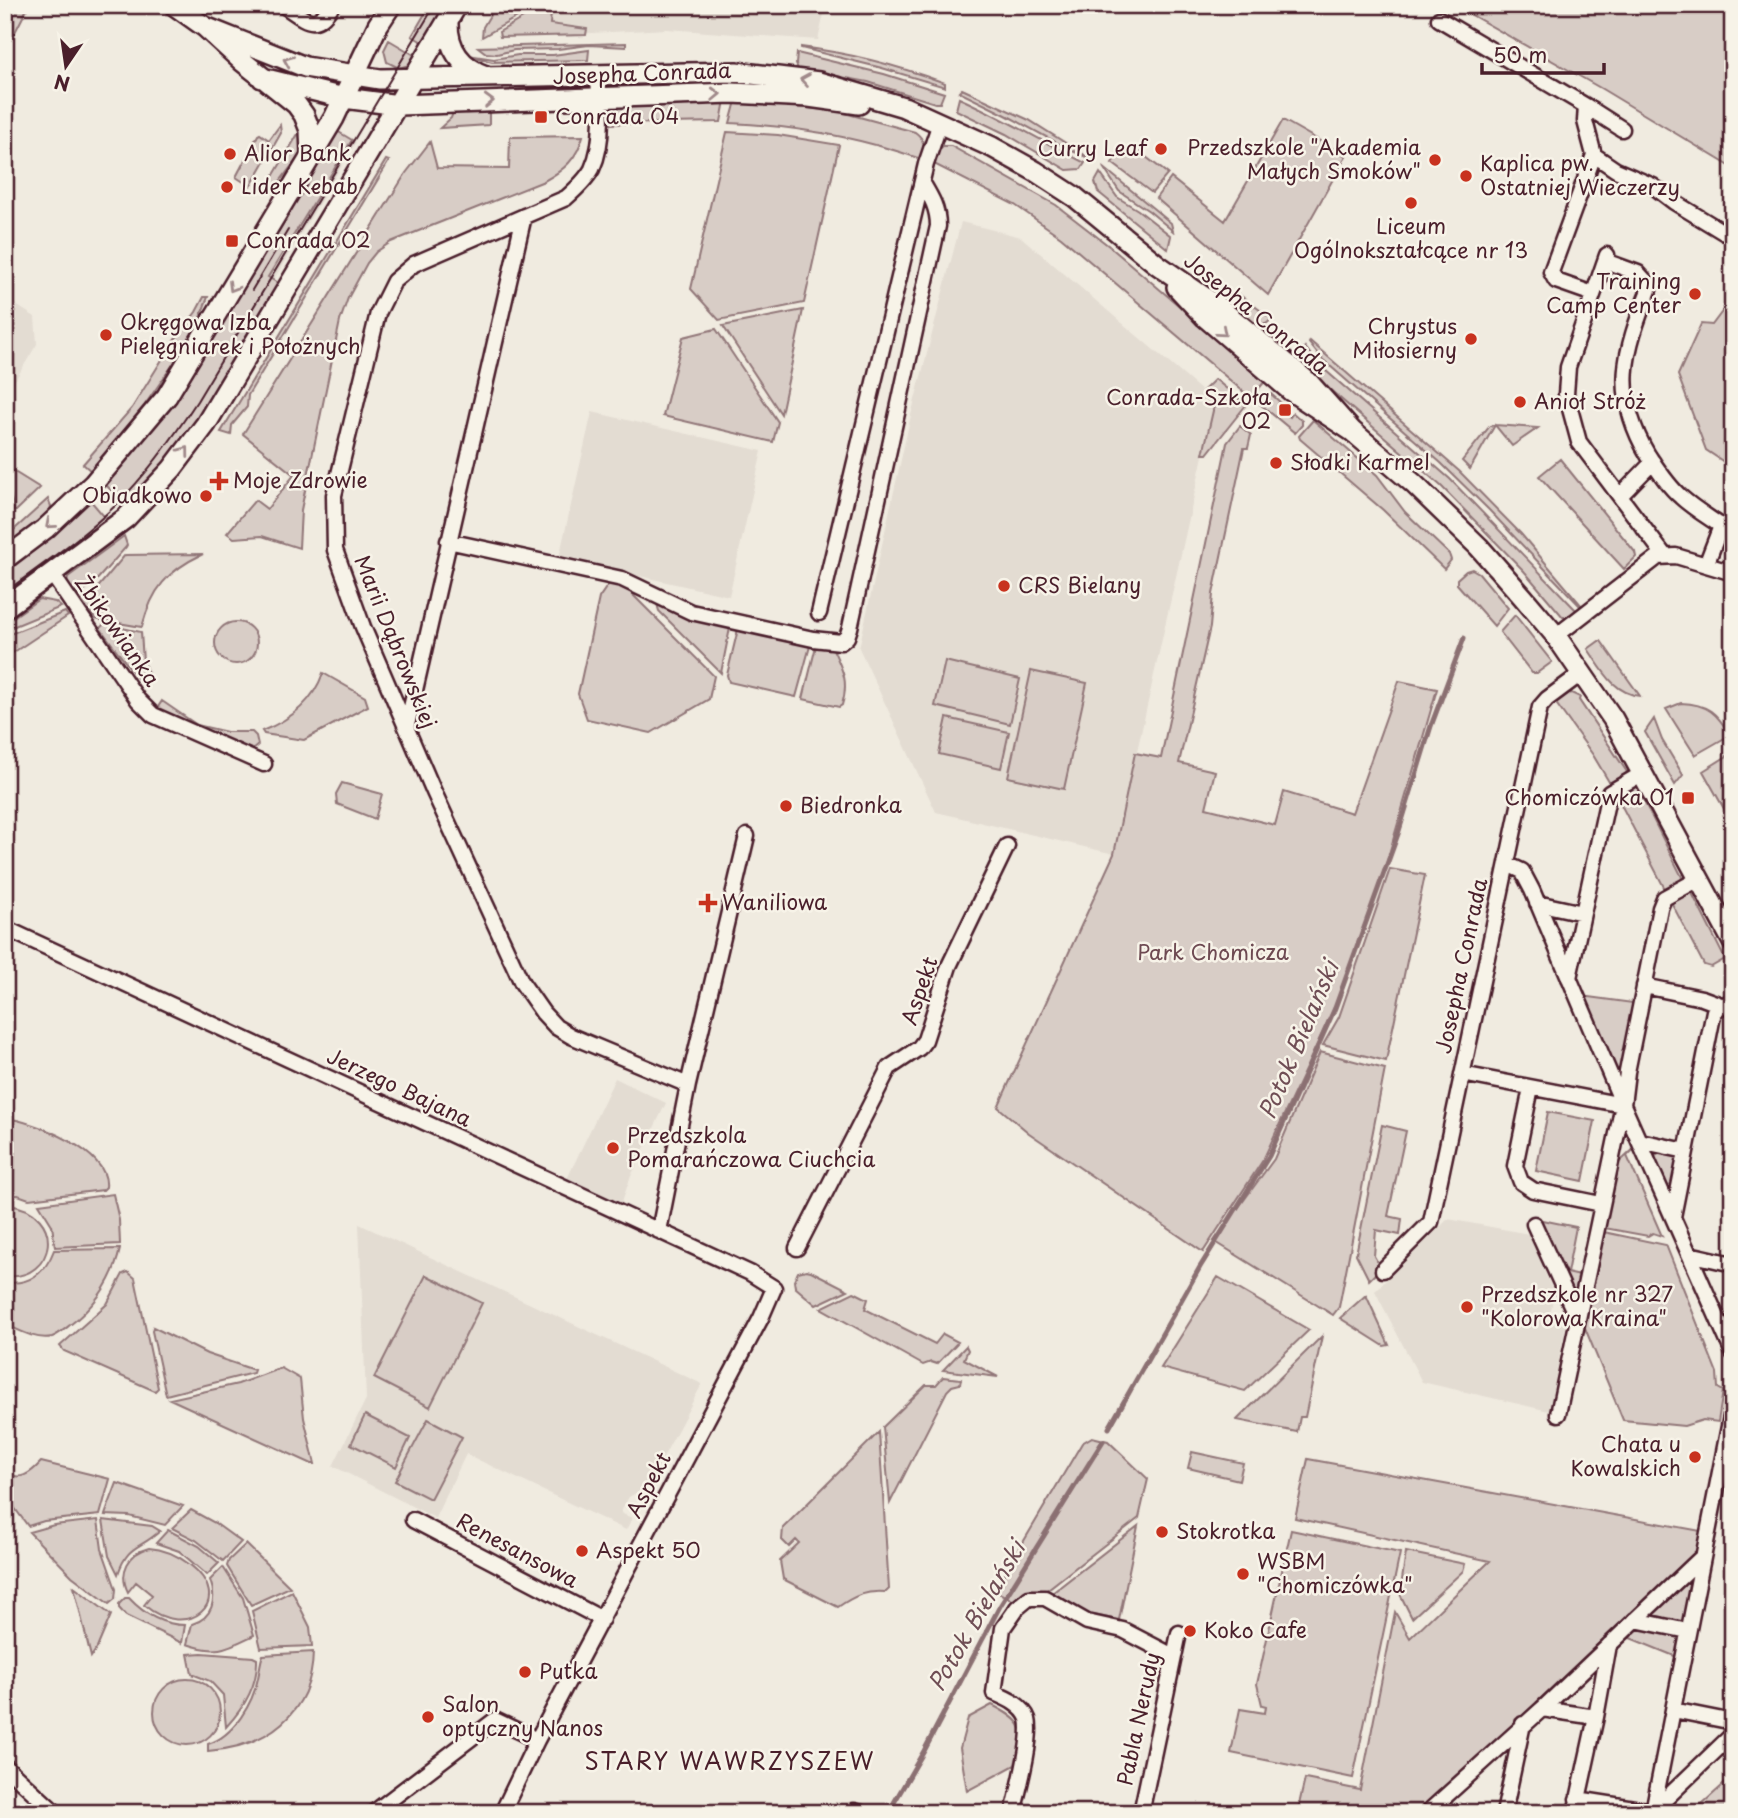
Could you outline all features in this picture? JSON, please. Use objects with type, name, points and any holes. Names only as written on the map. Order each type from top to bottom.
[{"type":"street","points":[[174,5],[205,27],[290,99],[304,115],[310,130],[311,157]]},
{"type":"street","points":[[283,5],[310,22],[321,20],[332,5]]},
{"type":"street","points":[[5,559],[45,529],[93,484],[167,396],[311,157],[391,5]]},
{"type":"street","points":[[452,13],[450,41],[459,58],[476,72],[494,78]]},
{"type":"street","points":[[5,608],[126,518],[172,469],[206,424],[452,13]]},
{"type":"street","points":[[1439,19],[1622,129]]},
{"type":"street","name":"Josepha Conrada","points":[[205,27],[305,67],[390,80],[736,72],[819,82],[904,107],[992,147],[1056,184],[1096,213],[1158,265],[1202,315],[1275,377],[1309,405],[1352,431],[1414,484],[1502,572],[1556,636],[1612,719],[1733,942]]},
{"type":"street","name":"Marii Dąbrowskiej","points":[[597,74],[600,97],[597,146],[590,172],[566,198],[414,264],[394,281],[378,313],[334,495],[335,551],[363,627],[434,792],[522,983],[543,1013],[556,1027],[570,1036],[688,1085]]},
{"type":"street","name":"Josepha Conrada","points":[[262,78],[344,98],[399,105],[732,93],[809,97],[853,103],[940,123]]},
{"type":"street","points":[[1586,106],[1585,121],[1594,155],[1551,270],[1556,281],[1593,294]]},
{"type":"street","points":[[819,613],[922,182],[940,123]]},
{"type":"street","points":[[1594,155],[1616,170],[1653,186],[1733,238]]},
{"type":"street","points":[[448,541],[622,579],[691,612],[813,639],[841,642],[847,637],[850,628],[938,226],[934,202],[922,182]]},
{"type":"street","points":[[407,725],[524,216]]},
{"type":"street","points":[[1664,555],[1579,442],[1566,394],[1568,367],[1606,258],[1638,274],[1648,284],[1649,290],[1631,339],[1625,371],[1630,420],[1668,483],[1682,498],[1727,530],[1706,565]]},
{"type":"street","points":[[1620,496],[1653,462]]},
{"type":"street","points":[[1556,636],[1658,556],[1676,556],[1733,573]]},
{"type":"street","name":"Żbikowianka","points":[[52,574],[138,700],[152,716],[264,764]]},
{"type":"street","name":"Josepha Conrada","points":[[1383,1270],[1431,1222],[1540,707],[1582,673]]},
{"type":"street","points":[[1569,978],[1609,793],[1643,773]]},
{"type":"street","points":[[659,1231],[688,1085],[747,836]]},
{"type":"street","name":"Aspekt","points":[[797,1248],[888,1068],[919,1048],[925,1040],[949,966],[1007,846]]},
{"type":"street","points":[[1507,864],[1522,871],[1537,903],[1733,1353]]},
{"type":"street","points":[[1558,1414],[1623,1105],[1660,908],[1664,898],[1699,879]]},
{"type":"street","points":[[1537,903],[1583,913]]},
{"type":"street","name":"Jerzego Bajana","points":[[5,928],[750,1273],[774,1288]]},
{"type":"street","points":[[1644,986],[1727,1002]]},
{"type":"street","points":[[1673,1217],[1714,1010],[1727,1002]]},
{"type":"street","points":[[1462,1074],[1623,1105]]},
{"type":"street","points":[[1531,1087],[1515,1167],[1521,1182],[1533,1190],[1601,1204]]},
{"type":"street","points":[[1640,1141],[1686,1151]]},
{"type":"street","points":[[1534,1224],[1577,1318]]},
{"type":"street","points":[[1689,1254],[1733,1264]]},
{"type":"street","name":"Aspekt","points":[[502,1813],[537,1740],[774,1288]]},
{"type":"street","points":[[1652,1812],[1733,1406]]},
{"type":"street","name":"Renesansowa","points":[[413,1520],[602,1619]]},
{"type":"street","points":[[1427,1813],[1542,1709],[1703,1556]]},
{"type":"street","points":[[1013,1813],[1029,1736],[1027,1718],[1015,1703],[993,1693],[1003,1628],[1017,1608],[1030,1598],[1045,1598],[1087,1622],[1123,1630],[1173,1656]]},
{"type":"street","points":[[1636,1620],[1688,1631]]},
{"type":"street","name":"Pabla Nerudy","points":[[1141,1813],[1179,1633]]},
{"type":"street","points":[[1609,1645],[1576,1806],[1652,1812],[1733,1734]]},
{"type":"street","points":[[1542,1709],[1596,1717]]},
{"type":"street","points":[[1673,1710],[1733,1722]]},
{"type":"street","points":[[373,1813],[495,1720],[537,1740]]},
{"type":"street","points":[[1504,1813],[1523,1724]]},
{"type":"street","points":[[5,1766],[56,1813]]},
{"type":"shaded area","points":[[520,5],[826,5],[818,40],[667,29],[536,36]]},
{"type":"shaded area","points":[[352,140],[356,142],[273,281],[267,277]]},
{"type":"shaded area","points":[[961,222],[1021,237],[1215,402],[1114,854],[936,812],[859,648],[911,415]]},
{"type":"shaded area","points":[[5,298],[35,317],[37,344],[5,397]]},
{"type":"shaded area","points":[[592,412],[762,451],[729,596],[559,558]]},
{"type":"shaded area","name":"Przedszkola Pomarańczowa Ciuchcia","points":[[615,1078],[666,1103],[631,1176],[621,1204],[567,1179]]},
{"type":"shaded area","name":"Przedszkole nr 327 \"Kolorowa Kraina\"","points":[[1448,1219],[1529,1234],[1554,1294],[1549,1319],[1566,1325],[1549,1411],[1422,1382],[1375,1291]]},
{"type":"shaded area","points":[[359,1224],[702,1384],[648,1486],[629,1497],[624,1505],[621,1513],[632,1518],[626,1530],[466,1454],[435,1518],[333,1466],[366,1399]]},
{"type":"green space","points":[[5,5],[29,5],[9,44],[5,42]]},
{"type":"green space","points":[[430,5],[447,5],[424,43],[412,36]]},
{"type":"green space","points":[[496,5],[534,5],[482,37],[483,27]]},
{"type":"green space","points":[[1454,5],[1673,5],[1689,14],[1693,5],[1733,5],[1733,168],[1602,89]]},
{"type":"green space","points":[[535,11],[551,13],[550,24],[587,29],[586,35],[500,37],[499,32]]},
{"type":"green space","points":[[389,40],[416,56],[409,65],[399,68],[387,62],[384,50]]},
{"type":"green space","points":[[626,43],[626,47],[589,45],[514,50],[497,54],[486,53],[478,47]]},
{"type":"green space","points":[[801,47],[892,66],[945,83],[945,87],[882,68]]},
{"type":"green space","points":[[589,50],[588,60],[492,62],[468,55],[494,59]]},
{"type":"green space","points":[[797,53],[884,74],[944,93],[940,103],[935,103],[868,82],[798,69]]},
{"type":"green space","points":[[962,89],[1029,120],[1091,159],[959,92]]},
{"type":"green space","points":[[959,98],[1085,163],[1081,169],[1067,170],[1006,134],[956,110]]},
{"type":"green space","points":[[725,100],[721,122],[608,124],[611,107],[654,101]]},
{"type":"green space","points":[[736,101],[837,111],[915,132],[923,144],[921,159],[827,134],[730,123]]},
{"type":"green space","points":[[454,110],[489,110],[489,125],[440,128],[451,118]]},
{"type":"green space","points":[[1283,120],[1346,156],[1268,295],[1156,198],[1171,178],[1225,221]]},
{"type":"green space","points":[[280,125],[281,133],[252,184],[250,186],[236,177],[258,135],[269,140]]},
{"type":"green space","points":[[304,129],[303,151],[271,193],[265,190],[298,134]]},
{"type":"green space","points":[[337,131],[352,140],[268,277],[281,285],[188,434],[163,468],[126,506],[105,484],[163,414]]},
{"type":"green space","points":[[727,132],[778,135],[839,145],[804,303],[719,320],[691,289]]},
{"type":"green space","points":[[583,136],[569,163],[544,181],[391,242],[376,252],[348,298],[340,321],[301,510],[299,548],[262,536],[234,538],[227,533],[255,500],[267,509],[294,475],[243,434],[406,173],[430,142],[437,168],[509,169],[510,137]]},
{"type":"green space","points":[[943,146],[951,146],[1056,205],[1109,246],[1266,380],[1251,398],[1061,237],[1015,205],[934,164],[938,150]]},
{"type":"green space","points":[[1137,150],[1168,174],[1152,193],[1112,163],[1120,152]]},
{"type":"green space","points":[[386,160],[389,161],[248,395],[247,407],[232,425],[231,435],[221,432]]},
{"type":"green space","points":[[1103,167],[1171,223],[1173,231],[1119,191]]},
{"type":"green space","points":[[1100,173],[1117,197],[1171,236],[1168,249],[1098,192],[1095,182]]},
{"type":"green space","points":[[1237,293],[1272,319],[1266,324],[1253,323],[1226,298]]},
{"type":"green space","points":[[204,297],[208,297],[196,328],[183,350],[144,406],[91,471],[83,464],[132,408]]},
{"type":"green space","points":[[1733,297],[1733,468],[1706,450],[1678,375],[1701,324],[1712,325]]},
{"type":"green space","points":[[803,310],[781,414],[723,326]]},
{"type":"green space","points":[[716,329],[778,422],[773,442],[663,416],[683,337]]},
{"type":"green space","points":[[1310,341],[1459,471],[1521,534],[1582,606],[1441,463],[1321,358]]},
{"type":"green space","points":[[1305,347],[1317,363],[1450,479],[1576,610],[1568,617],[1563,617],[1524,571],[1441,486],[1296,360]]},
{"type":"green space","points":[[1215,379],[1246,405],[1207,454],[1203,454],[1215,402],[1203,391]]},
{"type":"green space","points":[[1271,394],[1280,402],[1278,406],[1290,417],[1293,413],[1302,421],[1295,433],[1260,404]]},
{"type":"green space","points":[[1313,420],[1377,475],[1405,512],[1449,554],[1451,560],[1444,569],[1383,510],[1300,439],[1299,436]]},
{"type":"green space","points":[[1495,425],[1538,428],[1512,446]]},
{"type":"green space","points":[[1495,425],[1470,469],[1462,461],[1490,426]]},
{"type":"green space","name":"Park Chomicza","points":[[1240,426],[1251,435],[1248,448],[1244,448],[1213,594],[1210,627],[1179,763],[1215,771],[1206,808],[1275,825],[1284,792],[1352,813],[1399,681],[1437,689],[1387,861],[1341,993],[1263,1160],[1203,1252],[1029,1133],[998,1107],[1114,854],[1135,753],[1161,758],[1227,443]]},
{"type":"green space","points":[[1560,459],[1635,552],[1636,557],[1624,569],[1539,476]]},
{"type":"green space","points":[[8,468],[40,488],[16,511],[5,472]]},
{"type":"green space","points":[[48,499],[51,506],[49,513],[5,548],[5,538]]},
{"type":"green space","points":[[90,500],[109,522],[5,599],[5,573],[44,543]]},
{"type":"green space","points":[[124,536],[126,547],[95,582],[75,597],[67,585],[68,577]]},
{"type":"green space","points":[[203,554],[180,567],[163,583],[151,602],[142,627],[95,619],[81,601],[95,591],[125,555]]},
{"type":"green space","points":[[1472,569],[1479,573],[1508,608],[1494,626],[1457,584],[1457,579]]},
{"type":"green space","points":[[610,582],[623,585],[714,676],[709,699],[651,733],[587,719],[578,694],[599,598]]},
{"type":"green space","points":[[39,599],[55,602],[61,607],[5,630],[5,623]]},
{"type":"green space","points":[[657,604],[694,620],[730,628],[721,673],[659,611]]},
{"type":"green space","points":[[65,612],[68,616],[5,658],[5,636]]},
{"type":"green space","points":[[1515,615],[1552,662],[1537,673],[1532,673],[1500,632]]},
{"type":"green space","points":[[236,622],[251,628],[257,643],[251,658],[236,664],[221,658],[215,643],[221,628]]},
{"type":"green space","points":[[104,624],[141,632],[143,661],[150,678],[148,682],[138,679],[100,628]]},
{"type":"green space","points":[[738,629],[810,646],[796,697],[729,682],[727,675]]},
{"type":"green space","points":[[1599,641],[1640,696],[1622,690],[1603,672],[1588,649]]},
{"type":"green space","points":[[816,646],[833,649],[842,670],[845,689],[842,705],[839,707],[803,699]]},
{"type":"green space","points":[[945,661],[1020,679],[1010,724],[935,706]]},
{"type":"green space","points":[[1031,671],[1087,683],[1064,789],[1008,777]]},
{"type":"green space","points":[[323,673],[365,697],[368,706],[304,740],[264,734],[262,731],[291,715],[307,701]]},
{"type":"green space","points":[[1569,692],[1580,697],[1579,700],[1627,772],[1625,780],[1612,787],[1555,702]]},
{"type":"green space","points":[[162,701],[197,725],[227,732],[252,732],[258,745],[251,751],[156,710]]},
{"type":"green space","points":[[1681,703],[1698,705],[1711,711],[1730,735],[1695,755],[1666,709]]},
{"type":"green space","points":[[947,718],[1009,732],[1001,768],[939,754]]},
{"type":"green space","points":[[1654,719],[1662,740],[1683,775],[1675,785],[1645,732]]},
{"type":"green space","points":[[1732,753],[1733,755],[1733,825],[1703,771]]},
{"type":"green space","points":[[342,783],[382,794],[375,819],[337,804],[336,794]]},
{"type":"green space","points":[[1636,785],[1682,877],[1680,884],[1666,891],[1616,795]]},
{"type":"green space","points":[[1390,869],[1425,875],[1386,1061],[1323,1045],[1339,1017]]},
{"type":"green space","points":[[1690,889],[1725,959],[1711,967],[1704,965],[1670,900]]},
{"type":"green space","points":[[1581,996],[1633,1003],[1620,1072],[1616,1073]]},
{"type":"green space","points":[[1320,1052],[1385,1069],[1339,1307],[1333,1315],[1214,1241],[1274,1159]]},
{"type":"green space","points":[[1548,1112],[1595,1121],[1583,1181],[1536,1171]]},
{"type":"green space","points":[[5,1118],[34,1125],[83,1150],[96,1161],[104,1174],[106,1187],[103,1190],[29,1199],[18,1195],[5,1196]]},
{"type":"green space","points":[[1382,1125],[1406,1131],[1388,1216],[1402,1219],[1400,1235],[1376,1230],[1374,1256],[1381,1268],[1369,1280],[1356,1254]]},
{"type":"green space","points":[[1637,1146],[1627,1156],[1662,1236],[1599,1227],[1612,1169]]},
{"type":"green space","points":[[1662,1152],[1680,1158],[1675,1185],[1672,1187],[1666,1187],[1653,1161],[1654,1157]]},
{"type":"green space","points":[[113,1194],[119,1220],[120,1244],[55,1247],[52,1225],[39,1204]]},
{"type":"green space","points":[[5,1206],[27,1210],[40,1219],[46,1232],[48,1245],[44,1258],[35,1268],[22,1275],[5,1276]]},
{"type":"green space","points":[[1542,1220],[1576,1227],[1567,1273],[1580,1276],[1575,1301],[1538,1222]]},
{"type":"green space","points":[[1599,1231],[1666,1245],[1717,1373],[1718,1388],[1723,1391],[1718,1422],[1703,1420],[1684,1426],[1623,1420],[1580,1316]]},
{"type":"green space","points":[[120,1249],[113,1272],[102,1292],[88,1309],[59,1333],[40,1338],[5,1324],[5,1282],[22,1282],[36,1276],[54,1250]]},
{"type":"green space","points":[[806,1270],[848,1290],[816,1305],[795,1287],[794,1281],[798,1272]]},
{"type":"green space","points":[[128,1272],[135,1278],[158,1388],[155,1391],[64,1351],[60,1346],[107,1304],[123,1274]]},
{"type":"green space","points":[[426,1275],[482,1303],[430,1407],[374,1378]]},
{"type":"green space","points":[[1218,1277],[1309,1330],[1245,1391],[1161,1368]]},
{"type":"green space","points":[[854,1292],[868,1299],[865,1309],[935,1344],[943,1334],[958,1342],[937,1364],[931,1362],[923,1365],[821,1308]]},
{"type":"green space","points":[[1366,1295],[1389,1345],[1384,1346],[1340,1318]]},
{"type":"green space","points":[[153,1327],[207,1354],[254,1370],[253,1373],[166,1395]]},
{"type":"green space","points":[[1322,1336],[1305,1417],[1300,1417],[1297,1432],[1237,1420]]},
{"type":"green space","points":[[966,1346],[968,1350],[964,1359],[998,1377],[943,1370]]},
{"type":"green space","points":[[281,1368],[300,1379],[304,1418],[315,1464],[170,1399],[238,1384]]},
{"type":"green space","points":[[943,1377],[961,1379],[960,1384],[947,1391],[890,1503],[883,1427],[926,1385],[936,1385]]},
{"type":"green space","points":[[365,1415],[410,1438],[396,1467],[351,1444]]},
{"type":"green space","points":[[428,1419],[462,1437],[430,1499],[395,1481]]},
{"type":"green space","points":[[879,1432],[889,1589],[886,1592],[860,1595],[838,1607],[783,1579],[780,1561],[799,1543],[796,1540],[789,1547],[782,1540],[783,1528]]},
{"type":"green space","points":[[1092,1437],[1108,1441],[1148,1479],[1139,1518],[1044,1592],[1016,1602],[999,1593],[996,1588],[1082,1443]]},
{"type":"green space","points":[[1192,1452],[1243,1463],[1239,1480],[1188,1468]]},
{"type":"green space","points":[[1308,1459],[1701,1531],[1697,1551],[1419,1813],[1297,1813],[1305,1779],[1360,1790],[1395,1612],[1410,1638],[1490,1561],[1295,1518]]},
{"type":"green space","points":[[41,1462],[110,1479],[100,1515],[44,1521],[28,1526],[5,1495],[5,1471],[10,1475],[24,1475]]},
{"type":"green space","points":[[117,1483],[183,1506],[165,1525],[129,1516],[105,1515]]},
{"type":"green space","points":[[191,1510],[241,1542],[223,1561],[196,1540],[172,1528]]},
{"type":"green space","points":[[98,1520],[102,1549],[116,1589],[115,1599],[109,1604],[72,1576],[29,1532],[54,1525]]},
{"type":"green space","points":[[103,1520],[152,1526],[160,1531],[130,1552],[118,1574],[109,1556]]},
{"type":"green space","points":[[1138,1526],[1119,1620],[1083,1613],[1051,1594]]},
{"type":"green space","points":[[168,1530],[199,1546],[219,1563],[207,1575],[179,1551],[156,1543]]},
{"type":"green space","points":[[1291,1530],[1400,1553],[1353,1778],[1231,1753],[1240,1709],[1265,1713],[1266,1706],[1262,1705],[1257,1684]]},
{"type":"green space","points":[[246,1544],[290,1587],[251,1605],[227,1566],[229,1560]]},
{"type":"green space","points":[[149,1548],[180,1558],[203,1578],[209,1591],[208,1603],[201,1612],[190,1618],[176,1619],[160,1615],[144,1605],[152,1595],[136,1582],[128,1592],[124,1577],[127,1564],[136,1554]]},
{"type":"green space","points":[[1406,1552],[1465,1564],[1463,1571],[1412,1618],[1400,1594]]},
{"type":"green space","points":[[223,1567],[243,1598],[254,1635],[222,1648],[206,1649],[187,1644],[192,1624],[205,1617],[212,1607],[210,1580]]},
{"type":"green space","points":[[1688,1577],[1693,1578],[1683,1625],[1663,1621],[1663,1617],[1651,1615]]},
{"type":"green space","points":[[74,1587],[111,1615],[91,1657]]},
{"type":"green space","points":[[292,1591],[310,1627],[312,1646],[261,1648],[252,1611]]},
{"type":"green space","points":[[125,1598],[129,1598],[154,1618],[185,1625],[182,1643],[126,1616],[119,1608]]},
{"type":"green space","points":[[1636,1626],[1667,1630],[1676,1636],[1679,1642],[1677,1657],[1625,1636]]},
{"type":"green space","points":[[313,1652],[311,1674],[304,1693],[295,1710],[282,1723],[249,1743],[208,1751],[208,1744],[226,1734],[247,1708],[263,1655]]},
{"type":"green space","points":[[188,1654],[257,1659],[255,1678],[248,1696],[226,1727],[223,1695],[210,1681],[192,1674]]},
{"type":"green space","points":[[187,1679],[200,1681],[210,1689],[218,1699],[218,1725],[210,1735],[200,1743],[187,1745],[174,1743],[164,1735],[156,1725],[154,1712],[156,1699],[164,1689],[174,1681]]},
{"type":"green space","points":[[992,1705],[1012,1717],[1020,1728],[1015,1765],[967,1791],[960,1748],[968,1718]]},
{"type":"green space","points":[[1733,1776],[1728,1813],[1692,1813]]},
{"type":"waterway","name":"Potok Bielański","points":[[1109,1428],[1200,1267],[1269,1156],[1335,1008],[1398,834],[1431,726],[1464,638]]},
{"type":"waterway","name":"Potok Bielański","points":[[888,1813],[924,1751],[1000,1606],[1103,1441]]},
{"type":"tram line","points":[[5,592],[104,516],[139,480],[169,442],[197,401],[435,5]]},
{"type":"tram line","points":[[252,290],[288,230]]},
{"type":"place","name":"Conrada 04","points":[[541,117]]},
{"type":"place","name":"Curry Leaf","points":[[1161,149]]},
{"type":"place","name":"Alior Bank","points":[[230,154]]},
{"type":"place","name":"Przedszkole \"Akademia Małych Smoków\"","points":[[1435,160]]},
{"type":"place","name":"Kaplica pw. Ostatniej Wieczerzy","points":[[1466,176]]},
{"type":"place","name":"Lider Kebab","points":[[227,187]]},
{"type":"place","name":"Liceum Ogólnokształcące nr 13","points":[[1411,203]]},
{"type":"place","name":"Conrada 02","points":[[232,241]]},
{"type":"place","name":"Training Camp Center","points":[[1695,294]]},
{"type":"place","name":"Okręgowa Izba Pielęgniarek i Położnych","points":[[106,335]]},
{"type":"place","name":"Chrystus Miłosierny","points":[[1471,339]]},
{"type":"place","name":"Anioł Stróż","points":[[1520,402]]},
{"type":"place","name":"Conrada-Szkoła 02","points":[[1285,410]]},
{"type":"place","name":"Słodki Karmel","points":[[1276,463]]},
{"type":"place","name":"Moje Zdrowie","points":[[219,481]]},
{"type":"place","name":"Obiadkowo","points":[[206,496]]},
{"type":"place","name":"CRS Bielany","points":[[1004,586]]},
{"type":"place","name":"Chomiczówka 01","points":[[1688,798]]},
{"type":"place","name":"Biedronka","points":[[786,806]]},
{"type":"place","name":"Waniliowa","points":[[708,903]]},
{"type":"place","name":"Przedszkola Pomarańczowa Ciuchcia","points":[[613,1148]]},
{"type":"place","name":"Przedszkole nr 327 \"Kolorowa Kraina\"","points":[[1467,1307]]},
{"type":"place","name":"Chata u Kowalskich","points":[[1695,1457]]},
{"type":"place","name":"Stokrotka","points":[[1162,1532]]},
{"type":"place","name":"Aspekt 50","points":[[582,1551]]},
{"type":"place","name":"WSBM \"Chomiczówka\"","points":[[1243,1574]]},
{"type":"place","name":"Koko Cafe","points":[[1190,1631]]},
{"type":"place","name":"Putka","points":[[525,1672]]},
{"type":"place","name":"Salon optyczny Nanos","points":[[428,1717]]},
{"type":"district","name":"STARY WAWRZYSZEW","points":[[730,1762]]}]
